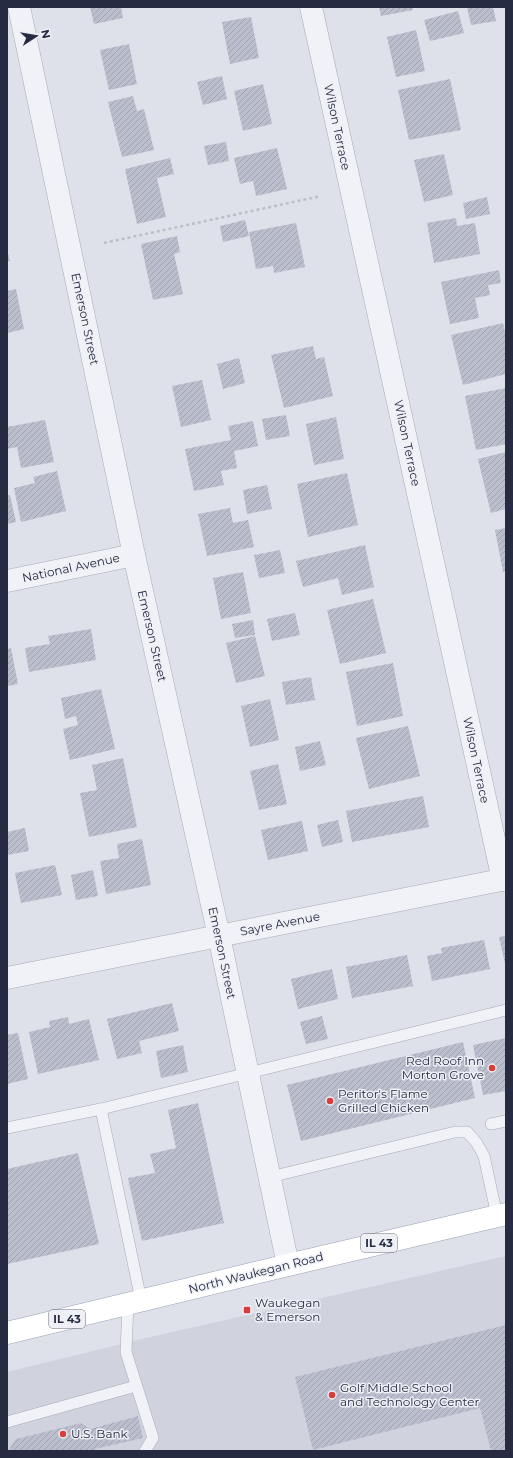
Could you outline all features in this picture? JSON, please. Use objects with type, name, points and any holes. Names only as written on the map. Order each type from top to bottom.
[{"type":"main road","name":"North Waukegan Road","points":[[7,1333],[502,1215]]},
{"type":"street","name":"Emerson Street","points":[[19,7],[134,555],[219,936],[288,1265]]},
{"type":"street","name":"Wilson Terrace","points":[[311,7],[504,880]]},
{"type":"street","name":"National Avenue","points":[[7,581],[134,555]]},
{"type":"street","name":"Sayre Avenue","points":[[7,978],[504,880]]},
{"type":"lane","points":[[7,1128],[101,1109],[506,1010]]},
{"type":"lane","points":[[101,1109],[135,1302],[126,1352],[153,1438],[145,1451]]},
{"type":"lane","points":[[491,1124],[506,1121]]},
{"type":"lane","points":[[270,1177],[455,1132],[467,1132],[476,1142],[484,1156],[502,1215]]},
{"type":"lane","points":[[7,1422],[136,1386]]},
{"type":"path","points":[[104,243],[321,196]]},
{"type":"shaded area","name":"Golf Middle School and Technology Center","points":[[506,1256],[506,1451],[7,1451],[7,1372],[146,1338]]},
{"type":"building","points":[[90,7],[121,7],[123,18],[94,24]]},
{"type":"building","points":[[379,7],[412,7],[413,10],[381,16]]},
{"type":"building","points":[[467,7],[493,7],[496,21],[471,25]]},
{"type":"building","points":[[458,11],[464,33],[430,41],[424,20]]},
{"type":"building","points":[[251,17],[259,58],[230,64],[222,22]]},
{"type":"building","points":[[416,30],[425,71],[396,77],[387,37]]},
{"type":"building","points":[[129,44],[137,84],[109,90],[100,50]]},
{"type":"building","points":[[222,76],[227,99],[203,105],[197,82]]},
{"type":"building","points":[[450,79],[461,130],[409,140],[398,90]]},
{"type":"building","points":[[263,84],[272,124],[243,131],[234,91]]},
{"type":"building","points":[[133,96],[137,111],[144,109],[154,150],[122,157],[108,102]]},
{"type":"building","points":[[226,142],[229,161],[208,165],[204,146]]},
{"type":"building","points":[[277,148],[287,189],[256,196],[253,181],[240,184],[234,158]]},
{"type":"building","points":[[444,154],[453,195],[424,202],[414,160]]},
{"type":"building","points":[[170,158],[174,174],[157,178],[166,217],[137,224],[125,169]]},
{"type":"building","points":[[487,197],[490,214],[466,219],[463,203]]},
{"type":"building","points":[[456,218],[457,226],[475,223],[480,254],[434,263],[427,223]]},
{"type":"building","points":[[245,220],[249,236],[223,242],[220,226]]},
{"type":"building","points":[[296,223],[305,267],[274,273],[273,266],[256,269],[249,232]]},
{"type":"building","points":[[177,236],[180,252],[174,254],[183,294],[153,300],[141,244]]},
{"type":"building","points":[[7,250],[10,261],[7,261]]},
{"type":"building","points":[[499,270],[501,283],[488,285],[490,295],[475,298],[479,318],[450,324],[441,282]]},
{"type":"building","points":[[16,289],[24,329],[7,333],[7,291]]},
{"type":"building","points":[[503,323],[506,337],[506,374],[463,385],[451,335]]},
{"type":"building","points":[[313,346],[316,359],[324,357],[333,396],[284,408],[271,355]]},
{"type":"building","points":[[239,358],[245,383],[223,389],[217,364]]},
{"type":"building","points":[[202,380],[211,420],[181,427],[172,386]]},
{"type":"building","points":[[506,388],[506,444],[476,450],[465,396]]},
{"type":"building","points":[[286,415],[290,436],[266,440],[262,419]]},
{"type":"building","points":[[336,417],[344,459],[314,465],[306,424]]},
{"type":"building","points":[[45,420],[54,462],[21,468],[17,447],[7,449],[7,427]]},
{"type":"building","points":[[253,421],[258,446],[234,451],[237,468],[221,471],[224,485],[194,491],[185,449],[231,440],[228,426]]},
{"type":"building","points":[[506,452],[506,509],[491,513],[478,459]]},
{"type":"building","points":[[57,471],[66,511],[21,522],[14,488],[35,483],[33,477]]},
{"type":"building","points":[[347,473],[358,525],[308,537],[297,484]]},
{"type":"building","points":[[267,485],[272,509],[247,514],[243,490]]},
{"type":"building","points":[[10,495],[16,522],[7,524],[7,496]]},
{"type":"building","points":[[230,508],[233,523],[248,520],[254,547],[207,556],[198,514]]},
{"type":"building","points":[[506,528],[506,571],[503,572],[495,530]]},
{"type":"building","points":[[365,545],[374,587],[342,595],[338,578],[303,587],[296,561]]},
{"type":"building","points":[[280,550],[285,573],[259,578],[254,555]]},
{"type":"building","points":[[243,572],[251,613],[221,619],[213,578]]},
{"type":"building","points":[[373,599],[386,653],[340,664],[327,610]]},
{"type":"building","points":[[295,613],[300,635],[272,641],[267,619]]},
{"type":"building","points":[[253,620],[255,635],[235,638],[232,624]]},
{"type":"building","points":[[91,629],[96,660],[29,672],[25,648],[50,644],[48,636]]},
{"type":"building","points":[[255,636],[265,676],[236,683],[226,643]]},
{"type":"building","points":[[11,648],[18,684],[7,686],[7,649]]},
{"type":"building","points":[[393,663],[403,716],[357,726],[346,672]]},
{"type":"building","points":[[311,677],[315,700],[286,705],[282,682]]},
{"type":"building","points":[[101,689],[115,749],[70,760],[63,729],[78,725],[76,716],[65,719],[61,698]]},
{"type":"building","points":[[270,699],[279,740],[250,747],[241,706]]},
{"type":"building","points":[[408,726],[420,776],[369,789],[356,738]]},
{"type":"building","points":[[320,741],[326,765],[300,771],[295,747]]},
{"type":"building","points":[[123,758],[137,827],[89,837],[80,793],[97,790],[92,765]]},
{"type":"building","points":[[278,764],[287,804],[259,810],[250,771]]},
{"type":"building","points":[[423,796],[429,827],[352,842],[346,811]]},
{"type":"building","points":[[338,820],[343,842],[322,847],[317,825]]},
{"type":"building","points":[[302,821],[308,851],[268,860],[261,830]]},
{"type":"building","points":[[25,828],[29,851],[7,855],[7,832]]},
{"type":"building","points":[[142,839],[151,885],[106,894],[100,861],[119,858],[117,844]]},
{"type":"building","points":[[55,865],[62,895],[21,903],[15,873]]},
{"type":"building","points":[[93,870],[98,896],[76,900],[71,875]]},
{"type":"building","points":[[506,936],[506,964],[505,964],[499,937]]},
{"type":"building","points":[[484,940],[490,969],[432,981],[427,956],[442,953],[441,948]]},
{"type":"building","points":[[407,955],[413,986],[352,998],[346,967]]},
{"type":"building","points":[[332,969],[338,999],[298,1009],[291,979]]},
{"type":"building","points":[[172,1003],[179,1031],[139,1041],[142,1053],[117,1059],[107,1019]]},
{"type":"building","points":[[322,1016],[328,1039],[306,1044],[300,1022]]},
{"type":"building","points":[[68,1017],[69,1024],[89,1019],[99,1060],[38,1074],[29,1032],[50,1027],[49,1021]]},
{"type":"building","points":[[18,1033],[28,1079],[7,1084],[7,1035]]},
{"type":"building","name":"Red Roof Inn Morton Grove","points":[[506,1038],[506,1091],[483,1095],[473,1045]]},
{"type":"building","points":[[463,1042],[475,1098],[301,1141],[287,1085]]},
{"type":"building","points":[[183,1045],[188,1072],[161,1078],[156,1051]]},
{"type":"building","points":[[198,1103],[224,1223],[142,1241],[128,1178],[155,1173],[150,1154],[176,1148],[168,1110]]},
{"type":"building","points":[[78,1153],[99,1244],[7,1264],[7,1169]]},
{"type":"building","points":[[506,1325],[506,1451],[491,1451],[480,1408],[313,1450],[295,1377]]},
{"type":"building","name":"U.S. Bank","points":[[138,1416],[143,1438],[95,1449],[95,1451],[8,1451],[16,1439],[81,1423],[90,1429]]},
{"type":"place","name":"Red Roof Inn Morton Grove","points":[[492,1068]]},
{"type":"place","name":"Peritor's Flame Grilled Chicken","points":[[330,1101]]},
{"type":"place","name":"Waukegan & Emerson","points":[[247,1310]]},
{"type":"place","name":"Golf Middle School and Technology Center","points":[[332,1395]]},
{"type":"place","name":"U.S. Bank","points":[[63,1434]]}]
